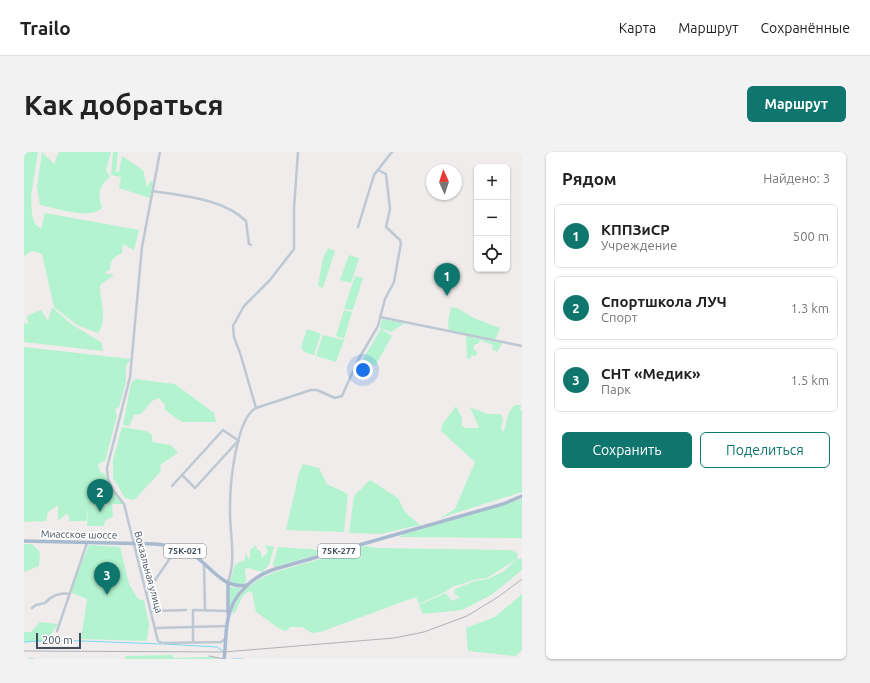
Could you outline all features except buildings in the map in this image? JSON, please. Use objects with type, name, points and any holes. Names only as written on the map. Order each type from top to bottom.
[{"type":"main road","name":"75К-277","points":[[248,584],[275,569],[503,504],[522,496]]},
{"type":"main road","name":"Миасское шоссе","points":[[24,541],[133,543]]},
{"type":"main road","name":"75К-021","points":[[133,543],[160,544],[177,547],[193,555],[228,583]]},
{"type":"main road","points":[[224,659],[228,617],[228,583],[238,586],[248,584]]},
{"type":"main road","points":[[228,617],[236,599],[248,584]]},
{"type":"street","points":[[160,152],[153,191],[212,203],[230,210],[246,221],[249,244],[251,245]]},
{"type":"street","points":[[256,408],[234,337],[233,326],[244,306],[274,276],[294,249],[294,208],[298,152]]},
{"type":"street","points":[[358,227],[369,186],[378,170],[392,152]]},
{"type":"street","points":[[228,583],[232,557],[230,507],[237,450],[246,418],[256,408],[310,390],[317,390],[335,398],[342,396],[358,360],[376,331],[385,299],[394,282],[402,243],[386,227],[390,212],[390,202],[386,174],[378,170]]},
{"type":"street","name":"Вокзальная улица","points":[[153,191],[141,254],[130,378],[107,468],[108,479],[113,490],[124,504],[160,643],[193,642]]},
{"type":"street","points":[[380,317],[522,346]]},
{"type":"street","points":[[172,486],[223,430],[239,441]]},
{"type":"street","points":[[182,475],[195,488],[239,441]]},
{"type":"street","points":[[230,449],[237,450]]},
{"type":"street","points":[[57,631],[87,543]]},
{"type":"street","points":[[147,592],[177,547]]},
{"type":"street","points":[[204,564],[205,610]]},
{"type":"street","points":[[32,608],[36,605],[45,603],[62,592],[69,594]]},
{"type":"street","points":[[151,611],[186,610]]},
{"type":"street","points":[[225,639],[221,642],[193,642],[193,610],[228,610]]},
{"type":"street","points":[[156,628],[227,626]]},
{"type":"green space","points":[[24,152],[38,152],[31,196],[32,215],[35,224],[41,229],[45,213],[139,230],[134,250],[123,244],[122,253],[113,259],[110,270],[104,273],[114,275],[100,285],[103,322],[98,333],[77,325],[54,307],[42,254],[32,251],[24,256]]},
{"type":"green space","points":[[42,152],[54,164],[59,152],[111,152],[106,170],[110,177],[103,184],[100,191],[102,208],[90,213],[81,213],[40,205],[37,187]]},
{"type":"green space","points":[[113,152],[118,152],[116,172],[119,172],[122,156],[143,170],[147,187],[151,181],[153,182],[150,198],[119,188],[121,177],[111,175]]},
{"type":"green space","points":[[328,248],[335,251],[323,288],[318,286],[323,258]]},
{"type":"green space","points":[[349,255],[359,258],[351,283],[340,280]]},
{"type":"green space","points":[[355,276],[363,278],[353,310],[344,309]]},
{"type":"green space","points":[[52,307],[71,324],[101,342],[103,351],[24,342],[24,323],[28,324],[27,316],[41,310],[48,321]]},
{"type":"green space","points":[[451,307],[457,308],[476,319],[500,328],[495,340],[449,331],[448,322]]},
{"type":"green space","points":[[344,310],[352,312],[344,339],[336,336]]},
{"type":"green space","points":[[382,319],[405,323],[391,332],[380,328]]},
{"type":"green space","points":[[307,329],[321,334],[314,355],[304,352],[301,347]]},
{"type":"green space","points":[[381,329],[392,336],[375,366],[363,359]]},
{"type":"green space","points":[[323,335],[344,340],[336,362],[316,356]]},
{"type":"green space","points":[[466,336],[502,344],[497,352],[492,349],[493,345],[480,340],[478,344],[475,344],[473,349],[477,352],[476,356],[471,355],[471,359],[467,358]]},
{"type":"green space","points":[[24,347],[131,359],[126,366],[126,382],[119,407],[115,409],[117,416],[105,461],[98,464],[100,472],[104,473],[113,492],[123,504],[112,504],[113,517],[106,520],[103,526],[87,526],[88,507],[86,521],[70,521],[67,513],[58,521],[58,505],[48,512],[46,521],[24,522]],"holes":[[[105,486],[106,504],[109,505],[95,507],[98,487]]]},
{"type":"green space","points":[[135,379],[175,384],[214,413],[216,422],[182,422],[165,410],[165,405],[159,398],[152,401],[141,414],[134,415],[129,426],[123,425],[131,383]]},
{"type":"green space","points":[[515,405],[521,405],[520,410],[522,411],[522,492],[440,518],[455,509],[475,462],[441,431],[442,425],[456,406],[462,418],[462,426],[466,428],[479,428],[470,407],[488,414],[501,414],[503,420],[501,429],[503,432],[510,411]]},
{"type":"green space","points":[[122,427],[146,431],[152,435],[152,442],[171,445],[178,453],[160,465],[161,471],[134,500],[125,498],[113,478],[113,460]]},
{"type":"green space","points":[[303,464],[319,468],[327,484],[348,494],[344,532],[286,530],[299,473]]},
{"type":"green space","points":[[370,480],[398,498],[405,512],[420,525],[380,534],[349,533],[354,496]]},
{"type":"green space","points":[[522,499],[522,538],[400,537],[404,534]]},
{"type":"green space","points":[[24,544],[32,544],[40,552],[39,566],[24,572]]},
{"type":"green space","points":[[89,545],[120,547],[129,584],[138,599],[144,600],[149,624],[147,641],[81,639],[87,599],[70,592]]},
{"type":"green space","points":[[256,545],[257,550],[260,550],[262,558],[268,552],[265,545],[274,547],[269,565],[262,572],[249,568],[245,569],[246,582],[240,585],[230,582],[235,565],[243,560],[245,563],[245,553],[250,560],[250,550]]},
{"type":"green space","points":[[341,545],[341,548],[274,567],[273,564],[278,547],[321,550]]},
{"type":"green space","points":[[365,546],[377,548],[510,550],[518,553],[517,559],[487,578],[477,579],[452,587],[447,591],[419,604],[416,597],[320,632],[312,633],[302,627],[290,627],[286,631],[280,629],[256,612],[252,592],[249,591],[242,597],[235,613],[231,612],[244,591],[266,576],[275,572]]},
{"type":"green space","points":[[517,559],[522,559],[522,570],[491,595],[462,610],[423,614],[419,605],[446,593],[452,601],[460,597],[454,594],[455,589],[475,581],[488,579],[504,571]]},
{"type":"green space","points":[[229,587],[241,588],[230,608]]},
{"type":"green space","points":[[522,594],[522,650],[515,656],[468,651],[466,628],[495,617]]},
{"type":"green space","points":[[40,622],[58,624],[46,642],[24,642],[24,632],[31,632]]},
{"type":"green space","points":[[173,655],[173,658],[209,657],[222,659],[125,659],[125,656]]},
{"type":"waterway","points":[[24,642],[57,640],[161,644]]},
{"type":"waterway","points":[[164,644],[217,647],[223,651]]},
{"type":"waterway","points":[[28,659],[33,659]]},
{"type":"waterway","points":[[233,659],[243,659]]},
{"type":"railway","points":[[24,651],[224,652],[394,638],[424,632],[467,616],[498,597],[522,579]]},
{"type":"railway","points":[[209,656],[224,659]]},
{"type":"place","name":"КППЗиСР","points":[[447,296]]},
{"type":"place","name":"Спортшкола ЛУЧ","points":[[100,512]]},
{"type":"place","name":"СНТ «Медик»","points":[[107,595]]}]
